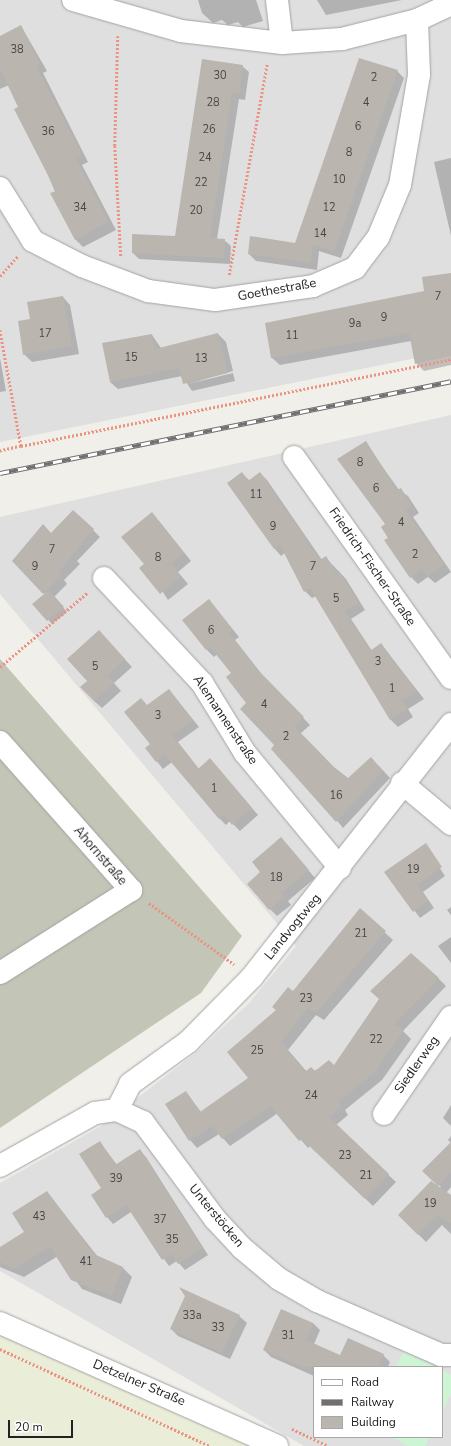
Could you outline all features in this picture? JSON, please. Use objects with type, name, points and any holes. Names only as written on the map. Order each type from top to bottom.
[{"type":"street","points":[[73,0],[119,16],[180,31],[277,42],[342,39],[417,20],[451,4]]},
{"type":"street","points":[[277,0],[277,42]]},
{"type":"street","name":"Goethestraße","points":[[33,241],[82,266],[148,291],[225,298],[313,286],[355,268],[378,238],[400,185],[419,75],[417,20]]},
{"type":"street","points":[[0,188],[33,241]]},
{"type":"street","name":"Friedrich-Fischer-Straße","points":[[294,457],[451,678]]},
{"type":"street","name":"Alemannenstraße","points":[[104,578],[202,683],[245,753],[340,868]]},
{"type":"street","name":"Landvogtweg","points":[[117,1110],[130,1084],[188,1042],[252,977],[340,868],[402,783],[451,724]]},
{"type":"street","name":"Ahornstraße","points":[[0,742],[130,890],[0,972]]},
{"type":"street","points":[[402,783],[451,824]]},
{"type":"street","name":"Siedlerweg","points":[[384,1114],[451,1017]]},
{"type":"street","points":[[0,1166],[95,1113],[117,1110]]},
{"type":"street","name":"Unterstöcken","points":[[117,1110],[143,1122],[215,1219],[242,1248],[279,1279],[317,1301],[441,1355],[451,1355]]},
{"type":"street","name":"Detzelner Straße","points":[[0,1323],[277,1446]]},
{"type":"path","points":[[119,16],[115,146],[122,281]]},
{"type":"path","points":[[225,298],[277,42]]},
{"type":"path","points":[[0,276],[33,241]]},
{"type":"path","points":[[0,330],[21,446]]},
{"type":"path","points":[[0,450],[451,359]]},
{"type":"path","points":[[0,667],[104,578]]},
{"type":"path","points":[[130,890],[252,977]]},
{"type":"path","points":[[0,1349],[210,1446]]},
{"type":"shaded area","points":[[0,0],[451,0],[451,351],[0,442]]},
{"type":"shaded area","points":[[451,415],[451,1446],[304,1446],[0,1271],[0,1183],[101,1126],[194,1054],[249,1003],[296,946],[0,594],[0,517]]},
{"type":"shaded area","points":[[0,659],[242,936],[201,993],[0,1128]]},
{"type":"shaded area","points":[[0,1334],[253,1446],[0,1446]]},
{"type":"green space","points":[[404,1351],[434,1366],[396,1366]]},
{"type":"green space","points":[[443,1371],[451,1375],[451,1394],[443,1410]]},
{"type":"green space","points":[[393,1438],[429,1438],[425,1446],[409,1446]]},
{"type":"building","points":[[21,25],[40,64],[36,66],[82,154],[76,158],[109,222],[75,240],[50,193],[56,191],[14,109],[18,107],[0,69],[0,36]]},
{"type":"building","points":[[359,58],[398,70],[334,252],[313,244],[310,263],[248,254],[250,236],[295,243]]},
{"type":"building","points":[[202,59],[243,65],[239,93],[232,93],[210,238],[225,239],[224,258],[132,253],[132,234],[175,236]]},
{"type":"building","points":[[451,273],[451,356],[415,364],[409,333],[271,358],[265,323],[424,291],[422,277]]},
{"type":"building","points":[[63,296],[72,346],[23,355],[18,321],[30,319],[27,302]]},
{"type":"building","points":[[218,333],[228,373],[183,384],[179,368],[110,382],[102,343],[152,334],[155,349]]},
{"type":"building","points":[[366,441],[397,490],[401,488],[412,506],[406,510],[444,565],[427,577],[422,569],[410,578],[384,540],[388,538],[381,527],[385,524],[337,459]]},
{"type":"building","points":[[242,472],[248,481],[260,472],[320,560],[326,556],[336,572],[339,571],[359,603],[345,611],[370,651],[381,643],[417,692],[402,701],[407,709],[390,720],[310,588],[304,592],[280,545],[274,549],[227,483]]},
{"type":"building","points":[[73,510],[94,529],[58,573],[61,576],[43,594],[12,561],[43,524],[51,533]]},
{"type":"building","points":[[152,512],[184,553],[171,564],[181,576],[160,594],[139,568],[144,564],[121,537]]},
{"type":"building","points":[[49,590],[64,607],[47,621],[32,604]]},
{"type":"building","points":[[209,599],[233,630],[229,633],[257,669],[304,717],[294,726],[334,767],[348,778],[371,757],[383,771],[336,822],[271,749],[274,745],[240,709],[246,703],[226,677],[231,673],[210,647],[206,650],[182,620]]},
{"type":"building","points":[[99,630],[125,659],[107,675],[114,683],[94,701],[80,687],[87,681],[67,659]]},
{"type":"building","points":[[169,689],[193,720],[172,735],[198,769],[210,758],[252,808],[232,825],[224,814],[219,819],[165,755],[156,762],[145,748],[150,744],[124,712],[141,698],[147,705]]},
{"type":"building","points":[[281,837],[309,870],[281,893],[285,897],[269,910],[247,884],[260,872],[252,862]]},
{"type":"building","points":[[426,843],[442,867],[417,885],[428,901],[413,912],[384,872]]},
{"type":"building","points":[[360,908],[386,931],[316,1013],[308,1008],[281,1042],[306,1071],[311,1067],[315,1071],[329,1060],[334,1065],[379,999],[370,991],[411,953],[439,978],[394,1024],[404,1030],[375,1072],[338,1102],[342,1106],[329,1117],[389,1174],[365,1199],[302,1139],[299,1141],[270,1106],[222,1139],[212,1126],[189,1141],[165,1104],[186,1091],[200,1112],[248,1078],[227,1052],[276,1010],[272,1007],[288,987],[293,991]]},
{"type":"building","points":[[100,1141],[115,1165],[140,1149],[202,1248],[178,1264],[171,1254],[162,1260],[126,1205],[106,1218],[91,1195],[101,1188],[79,1154]]},
{"type":"building","points":[[451,1142],[451,1172],[438,1186],[422,1171]]},
{"type":"building","points":[[431,1181],[451,1195],[451,1223],[437,1215],[418,1235],[398,1215]]},
{"type":"building","points":[[47,1191],[94,1254],[123,1267],[112,1296],[71,1280],[50,1247],[14,1269],[0,1262],[0,1247],[24,1232],[12,1213]]},
{"type":"building","points":[[179,1287],[240,1315],[222,1353],[170,1329],[185,1296]]},
{"type":"building","points":[[281,1309],[313,1323],[306,1340],[340,1355],[348,1338],[384,1354],[378,1366],[302,1367],[263,1350]]},
{"type":"railway","points":[[0,473],[451,381]]}]
